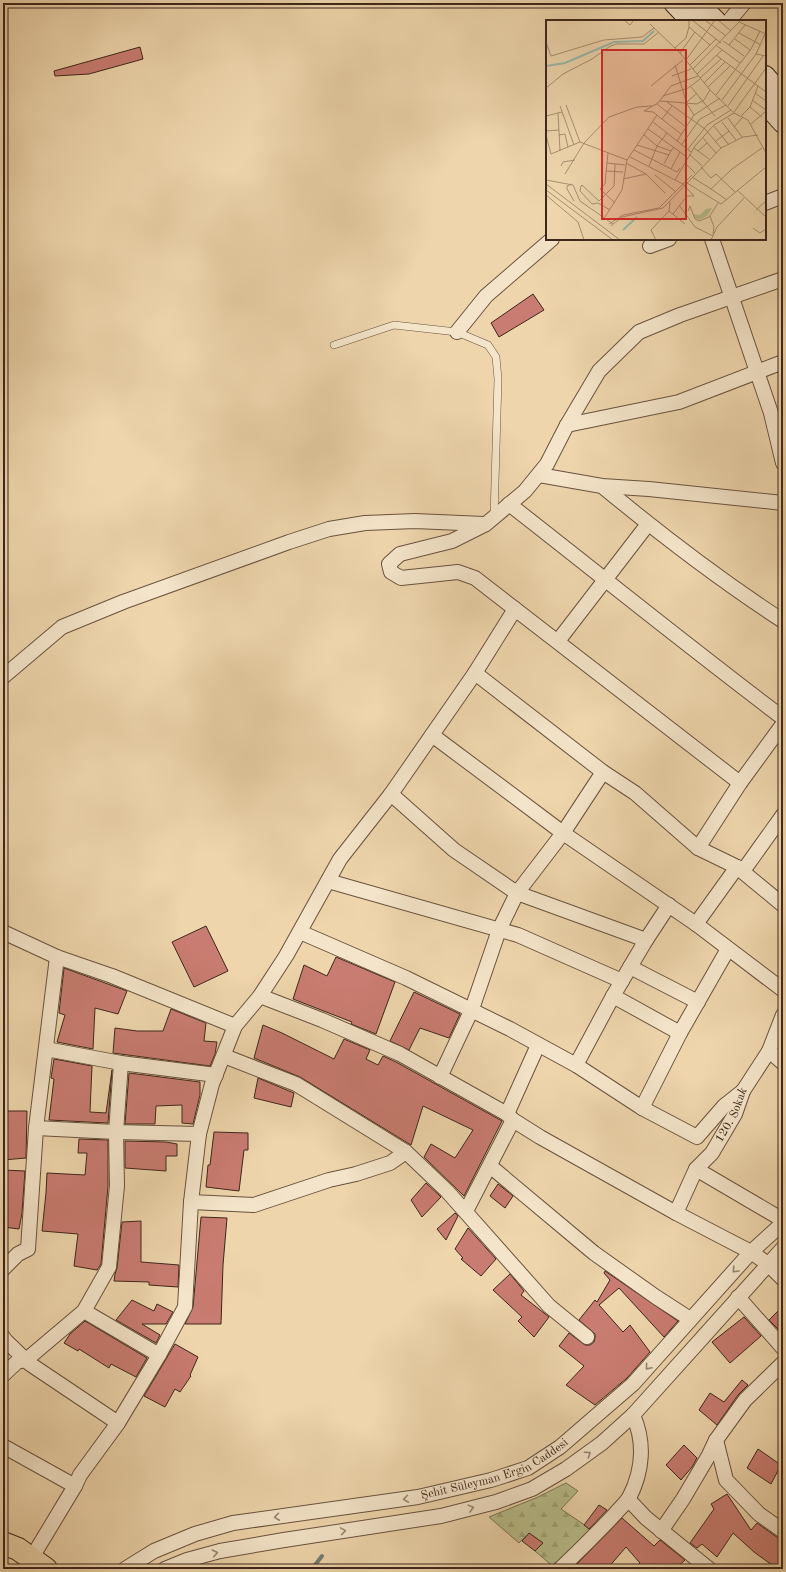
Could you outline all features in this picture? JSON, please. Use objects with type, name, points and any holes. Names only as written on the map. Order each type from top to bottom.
[{"type":"highway","points":[[3,1543],[18,1549],[38,1564]]},
{"type":"main road","points":[[674,3],[690,20]]},
{"type":"main road","points":[[698,3],[715,20]]},
{"type":"main road","points":[[766,77],[778,95],[783,123]]},
{"type":"street","points":[[730,20],[744,3]]},
{"type":"street","points":[[766,203],[783,196]]},
{"type":"street","points":[[457,332],[486,296],[551,240]]},
{"type":"street","points":[[650,246],[667,240]]},
{"type":"street","points":[[712,240],[771,413],[783,463]]},
{"type":"street","points":[[740,783],[475,578],[458,572],[402,578],[391,572],[389,564],[400,554],[452,541],[490,520],[526,491],[548,464],[567,425],[599,371],[639,332],[680,315],[783,279]]},
{"type":"street","points":[[567,425],[679,402],[758,373],[783,362]]},
{"type":"street","points":[[539,474],[602,486],[649,489],[783,503]]},
{"type":"street","points":[[602,486],[648,524],[740,593],[783,621]]},
{"type":"street","points":[[509,504],[605,579],[638,607],[783,718]]},
{"type":"street","points":[[3,677],[62,627],[123,602],[329,529],[365,523],[490,520]]},
{"type":"street","points":[[558,641],[648,524]]},
{"type":"street","points":[[38,1564],[80,1475],[118,1423],[160,1355],[185,1307],[191,1202],[199,1134],[212,1084],[235,1026],[260,996],[286,956],[340,859],[392,794],[475,673],[515,609]]},
{"type":"street","points":[[475,673],[603,772],[635,793],[698,848],[740,869],[783,904]]},
{"type":"street","points":[[698,848],[740,783],[783,724]]},
{"type":"street","points":[[432,735],[562,833],[669,904],[783,990]]},
{"type":"street","points":[[440,1077],[472,1009],[499,930],[517,893],[562,833],[603,772]]},
{"type":"street","points":[[392,794],[454,850],[517,893],[646,940]]},
{"type":"street","points":[[696,924],[783,815]]},
{"type":"street","points":[[328,881],[518,936],[622,981]]},
{"type":"street","points":[[576,1065],[613,996],[669,904]]},
{"type":"street","points":[[3,932],[57,957],[112,976],[235,1026]]},
{"type":"street","points":[[300,932],[472,1009],[510,1028],[576,1065],[642,1108],[697,1137],[724,1106],[743,1091]]},
{"type":"street","points":[[642,1108],[680,1033],[728,949]]},
{"type":"street","points":[[3,1269],[18,1254],[28,1249],[36,1128],[57,957]]},
{"type":"street","points":[[630,967],[698,1002]]},
{"type":"street","points":[[260,996],[322,1020],[400,1054],[510,1117],[540,1138],[676,1213],[751,1252],[768,1264],[783,1279]]},
{"type":"street","points":[[613,996],[680,1033]]},
{"type":"street","name":"120. Sokak","points":[[676,1213],[696,1169],[712,1153],[735,1114],[743,1091],[769,1051],[783,1015]]},
{"type":"street","points":[[466,1211],[490,1166],[538,1045]]},
{"type":"street","points":[[46,1049],[121,1063],[216,1075]]},
{"type":"street","points":[[769,1051],[783,1063]]},
{"type":"street","points":[[224,1056],[296,1084],[406,1152],[447,1190],[515,1270],[549,1306],[587,1337]]},
{"type":"street","points":[[3,1375],[17,1362],[26,1360],[84,1311],[109,1267],[117,1186],[116,1132],[121,1063]]},
{"type":"street","points":[[36,1128],[199,1134]]},
{"type":"street","points":[[191,1202],[254,1205],[329,1180],[356,1174],[390,1163],[406,1152]]},
{"type":"street","points":[[490,1166],[594,1253],[690,1319]]},
{"type":"street","points":[[696,1169],[783,1220]]},
{"type":"street","name":"Şehit Süleyman Ergin Caddesi","points":[[125,1569],[161,1548],[195,1534],[232,1523],[418,1497],[477,1484],[528,1468],[560,1447],[633,1384],[751,1252],[783,1223]]},
{"type":"street","name":"Şehit Süleyman Ergin Caddesi","points":[[165,1569],[187,1560],[220,1551],[441,1516],[496,1502],[532,1489],[566,1469],[602,1443],[633,1415],[783,1248]]},
{"type":"street","points":[[738,1297],[783,1348]]},
{"type":"street","points":[[84,1311],[160,1355]]},
{"type":"street","points":[[3,1336],[6,1341],[26,1360],[118,1423]]},
{"type":"street","points":[[661,1531],[684,1499],[716,1440],[745,1400],[783,1363]]},
{"type":"street","points":[[560,1569],[601,1529],[628,1499],[638,1475],[641,1449],[638,1427],[633,1415]]},
{"type":"street","points":[[716,1440],[726,1480],[759,1514],[783,1532]]},
{"type":"street","points":[[3,1446],[75,1486]]},
{"type":"street","points":[[628,1499],[661,1531],[709,1569]]},
{"type":"lane","points":[[334,345],[394,325],[457,332],[488,345],[496,357],[498,378],[490,520]]},
{"type":"green space","points":[[566,1483],[578,1491],[561,1509],[595,1532],[556,1569],[535,1551],[543,1543],[529,1533],[519,1543],[489,1517],[538,1497]]},
{"type":"building","points":[[140,47],[143,59],[89,74],[55,76],[54,71]]},
{"type":"building","points":[[533,294],[544,310],[499,337],[491,323]]},
{"type":"building","points":[[206,926],[228,971],[194,987],[172,942]]},
{"type":"building","points":[[336,957],[395,982],[376,1034],[351,1024],[352,1022],[293,999],[304,965],[327,976]]},
{"type":"building","points":[[64,968],[127,991],[118,1014],[95,1008],[93,1049],[57,1042],[65,1015],[59,1013]]},
{"type":"building","points":[[414,992],[460,1014],[449,1038],[420,1028],[409,1050],[390,1041]]},
{"type":"building","points":[[171,1009],[206,1023],[204,1041],[217,1042],[215,1054],[210,1066],[113,1053],[115,1028],[137,1031],[163,1031]]},
{"type":"building","points":[[263,1025],[334,1059],[344,1039],[370,1050],[366,1059],[378,1065],[383,1056],[502,1121],[464,1196],[424,1157],[431,1144],[455,1158],[473,1130],[423,1106],[411,1145],[300,1077],[254,1058]]},
{"type":"building","points":[[54,1059],[92,1066],[90,1112],[106,1113],[112,1070],[108,1123],[49,1120],[54,1079],[51,1078]]},
{"type":"building","points":[[129,1073],[200,1082],[200,1095],[193,1124],[182,1123],[182,1105],[156,1106],[155,1124],[125,1124]]},
{"type":"building","points":[[258,1078],[294,1093],[291,1107],[254,1098]]},
{"type":"building","points":[[7,1111],[27,1111],[26,1158],[3,1160],[3,1132],[5,1132]]},
{"type":"building","points":[[214,1132],[248,1133],[248,1150],[244,1150],[239,1191],[206,1187]]},
{"type":"building","points":[[79,1139],[108,1140],[108,1186],[101,1264],[97,1270],[74,1266],[78,1234],[42,1231],[47,1173],[85,1175],[87,1153],[78,1153]]},
{"type":"building","points":[[125,1141],[166,1142],[177,1144],[177,1156],[166,1156],[166,1171],[125,1168]]},
{"type":"building","points":[[3,1170],[25,1171],[22,1213],[19,1229],[3,1227]]},
{"type":"building","points":[[426,1183],[441,1197],[422,1217],[411,1200]]},
{"type":"building","points":[[498,1184],[513,1196],[505,1208],[490,1196]]},
{"type":"building","points":[[455,1213],[458,1216],[446,1240],[437,1229]]},
{"type":"building","points":[[201,1217],[227,1218],[223,1265],[221,1324],[185,1324],[193,1307]]},
{"type":"building","points":[[141,1221],[141,1262],[179,1265],[178,1287],[149,1285],[149,1282],[114,1281],[117,1268],[122,1222]]},
{"type":"building","points":[[468,1228],[496,1259],[481,1276],[461,1259],[463,1258],[455,1249]]},
{"type":"building","points":[[605,1271],[678,1321],[664,1337],[619,1288],[599,1305],[623,1332],[630,1325],[650,1352],[627,1378],[595,1405],[566,1385],[584,1366],[559,1346],[569,1333],[585,1345],[590,1345],[594,1342],[595,1334],[579,1320],[595,1300],[597,1302],[610,1280],[604,1273]]},
{"type":"building","points":[[510,1274],[524,1291],[521,1295],[549,1317],[534,1337],[518,1321],[522,1317],[493,1290]]},
{"type":"building","points":[[132,1300],[154,1311],[157,1304],[173,1312],[166,1324],[142,1324],[160,1335],[156,1343],[116,1320]]},
{"type":"building","points":[[783,1306],[783,1327],[780,1331],[769,1320]]},
{"type":"building","points":[[744,1317],[761,1336],[730,1363],[712,1342]]},
{"type":"building","points":[[85,1321],[147,1358],[136,1377],[111,1364],[109,1368],[79,1349],[78,1351],[64,1343],[70,1334]]},
{"type":"building","points":[[175,1344],[198,1357],[190,1375],[191,1376],[180,1392],[175,1389],[165,1407],[144,1396]]},
{"type":"building","points":[[742,1380],[748,1385],[738,1395],[717,1425],[699,1410],[710,1393],[724,1402]]},
{"type":"building","points":[[684,1445],[697,1458],[692,1467],[681,1480],[666,1465]]},
{"type":"building","points":[[758,1449],[781,1465],[771,1484],[747,1468]]},
{"type":"building","points":[[727,1494],[751,1530],[757,1523],[783,1540],[783,1558],[776,1568],[754,1552],[733,1533],[717,1557],[702,1544],[697,1548],[690,1543],[714,1509],[711,1504]]},
{"type":"building","points":[[599,1505],[607,1510],[589,1529],[584,1525]]},
{"type":"building","points":[[622,1518],[654,1546],[660,1540],[685,1560],[675,1569],[634,1569],[640,1563],[626,1547],[607,1569],[572,1569]]},
{"type":"building","points":[[529,1533],[543,1543],[535,1551],[522,1541]]},
{"type":"waterway","points":[[312,1569],[322,1556]]}]
